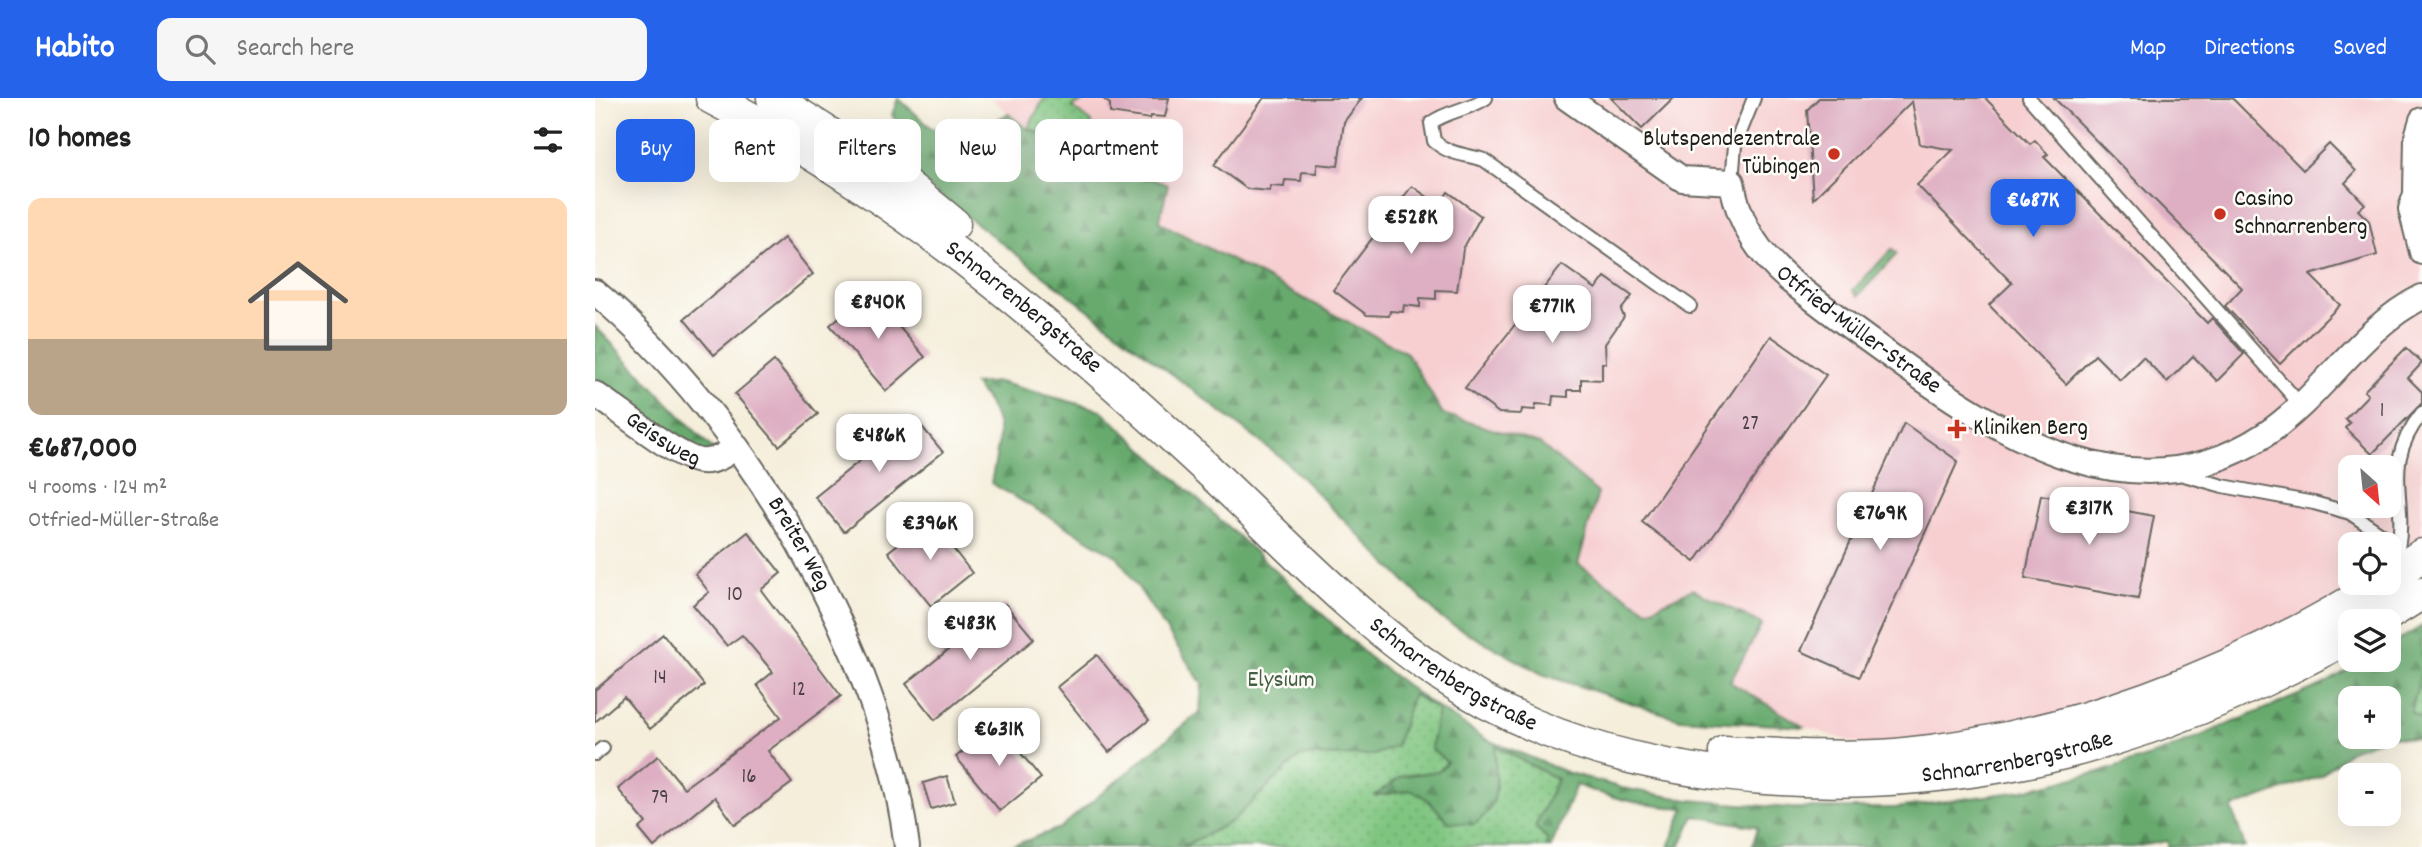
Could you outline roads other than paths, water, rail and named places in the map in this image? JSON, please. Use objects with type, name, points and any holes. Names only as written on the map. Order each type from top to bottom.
[{"type":"street","name":"Schnarrenbergstraße","points":[[712,98],[762,123],[869,188],[970,262],[1070,346],[1408,652],[1511,717],[1583,744],[1630,757],[1749,775],[1860,779],[1955,772],[2025,761],[2144,729],[2281,672],[2338,642]]},
{"type":"street","name":"Schnarrenbergstraße","points":[[773,98],[894,176],[1092,336],[1391,616],[1462,668],[1519,701],[1575,724],[1634,740],[1708,751],[1802,756],[1894,755],[2010,737],[2099,715],[2187,683],[2278,644],[2362,595]]},
{"type":"street","points":[[1567,98],[1682,179],[1733,182]]},
{"type":"street","points":[[2422,120],[2417,136],[2419,199],[2411,209],[2422,252]]},
{"type":"street","name":"Otfried-Müller-Straße","points":[[1733,182],[1746,229],[1770,263],[1810,297],[1959,406],[2021,441],[2069,459],[2105,466],[2165,470],[2219,458],[2250,444],[2278,425],[2383,323],[2422,297]]},
{"type":"street","name":"Breiter Weg","points":[[595,292],[632,323],[665,360],[735,448],[784,522],[842,627],[874,706],[907,847]]},
{"type":"street","name":"Geissweg","points":[[595,394],[670,445],[700,461],[713,460],[735,448]]},
{"type":"street","points":[[2384,609],[2410,568]]},
{"type":"lane","points":[[1486,98],[1465,110],[1439,117],[1431,123],[1434,141],[1456,155],[1467,154],[1484,160],[1690,306]]},
{"type":"lane","name":"Otfried-Müller-Straße","points":[[1733,182],[1735,145],[1754,98]]},
{"type":"lane","points":[[2029,98],[2300,404]]},
{"type":"lane","points":[[2410,568],[2396,478],[2407,437],[2422,413]]},
{"type":"lane","points":[[2165,470],[2223,486],[2350,513],[2410,568]]},
{"type":"place","name":"Blutspendezentrale Tübingen","points":[[1834,154]]},
{"type":"place","name":"Casino Schnarrenberg","points":[[2220,214]]},
{"type":"place","name":"Kliniken Berg","points":[[1957,429]]},
{"type":"park label","name":"Elysium","points":[[1281,681]]}]
